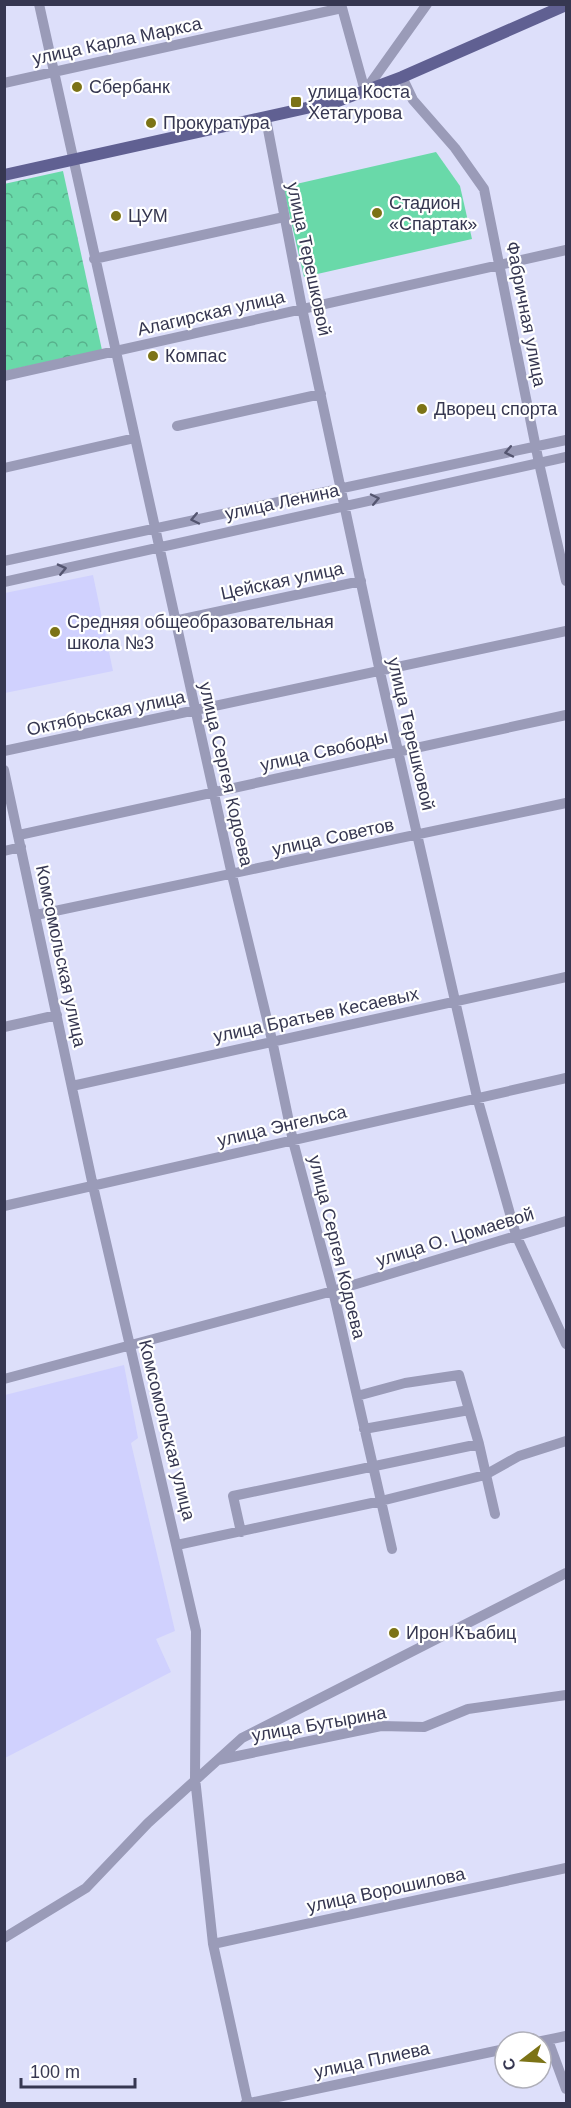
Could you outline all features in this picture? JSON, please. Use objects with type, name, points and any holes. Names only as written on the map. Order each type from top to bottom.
[{"type":"main road","points":[[4,175],[338,101],[402,77],[567,5]]},
{"type":"street","name":"улица Сергея Кодоева","points":[[39,4],[232,875],[272,1040],[293,1141],[333,1291],[392,1549]]},
{"type":"street","points":[[366,92],[427,4]]},
{"type":"street","name":"улица Карла Маркса","points":[[4,83],[341,7]]},
{"type":"street","points":[[341,7],[366,92]]},
{"type":"street","name":"Фабричная улица","points":[[402,77],[413,100],[478,177],[484,189],[539,463],[567,581]]},
{"type":"street","name":"улица Терешковой","points":[[266,118],[302,309],[380,672],[477,1097],[516,1235],[567,1344]]},
{"type":"street","points":[[94,259],[284,217]]},
{"type":"street","name":"Алагирская улица","points":[[4,376],[567,250]]},
{"type":"street","points":[[177,426],[321,394]]},
{"type":"street","points":[[4,468],[135,438]]},
{"type":"street","name":"улица Ленина","points":[[4,561],[567,440]]},
{"type":"street","name":"улица Ленина","points":[[4,582],[567,457]]},
{"type":"street","name":"Цейская улица","points":[[174,621],[361,581]]},
{"type":"street","name":"Октябрьская улица","points":[[4,751],[567,631]]},
{"type":"street","name":"улица Свободы","points":[[19,835],[567,715]]},
{"type":"street","name":"Комсомольская улица","points":[[4,770],[93,1186],[196,1631],[195,1779],[213,1944],[247,2103]]},
{"type":"street","name":"улица Советов","points":[[36,915],[417,837],[567,803]]},
{"type":"street","points":[[4,851],[21,847]]},
{"type":"street","name":"улица Братьев Кесаевых","points":[[72,1086],[272,1040],[567,977]]},
{"type":"street","points":[[4,1027],[57,1015]]},
{"type":"street","name":"улица Энгельса","points":[[4,1206],[567,1078]]},
{"type":"street","name":"улица О. Цомаевой","points":[[4,1378],[333,1291],[567,1221]]},
{"type":"street","points":[[357,1396],[405,1383],[459,1374],[479,1444],[495,1514]]},
{"type":"street","points":[[364,1429],[469,1410]]},
{"type":"street","points":[[177,1545],[381,1501],[485,1475],[519,1456],[567,1441]]},
{"type":"street","points":[[241,1532],[233,1496],[479,1444]]},
{"type":"street","points":[[4,1938],[86,1888],[195,1779],[242,1738],[567,1573]]},
{"type":"street","name":"улица Бутырина","points":[[217,1760],[381,1726],[424,1727],[468,1709],[567,1695]]},
{"type":"street","name":"улица Ворошилова","points":[[213,1944],[567,1868]]},
{"type":"street","name":"улица Плиева","points":[[247,2103],[493,2052]]},
{"type":"street","points":[[553,2062],[567,2089]]},
{"type":"shaded area","name":"Средняя общеобразовательная школа №3","points":[[93,575],[113,671],[5,693],[5,593]]},
{"type":"shaded area","points":[[124,1365],[138,1438],[131,1443],[175,1631],[156,1639],[171,1672],[5,1758],[5,1395]]},
{"type":"green space","name":"Стадион «Спартак»","points":[[436,152],[460,186],[472,239],[304,277],[283,187]]},
{"type":"green space","points":[[63,171],[102,350],[5,371],[4,184]]},
{"type":"place","name":"Сбербанк","points":[[77,87]]},
{"type":"place","name":"улица Коста Хетагурова","points":[[296,102]]},
{"type":"place","name":"Прокуратура","points":[[151,123]]},
{"type":"place","name":"Стадион «Спартак»","points":[[377,213]]},
{"type":"place","name":"ЦУМ","points":[[116,216]]},
{"type":"place","name":"Компас","points":[[153,356]]},
{"type":"place","name":"Дворец спорта","points":[[422,409]]},
{"type":"place","name":"Средняя общеобразовательная школа №3","points":[[55,632]]},
{"type":"place","name":"Ирон Къабиц","points":[[394,1633]]}]
